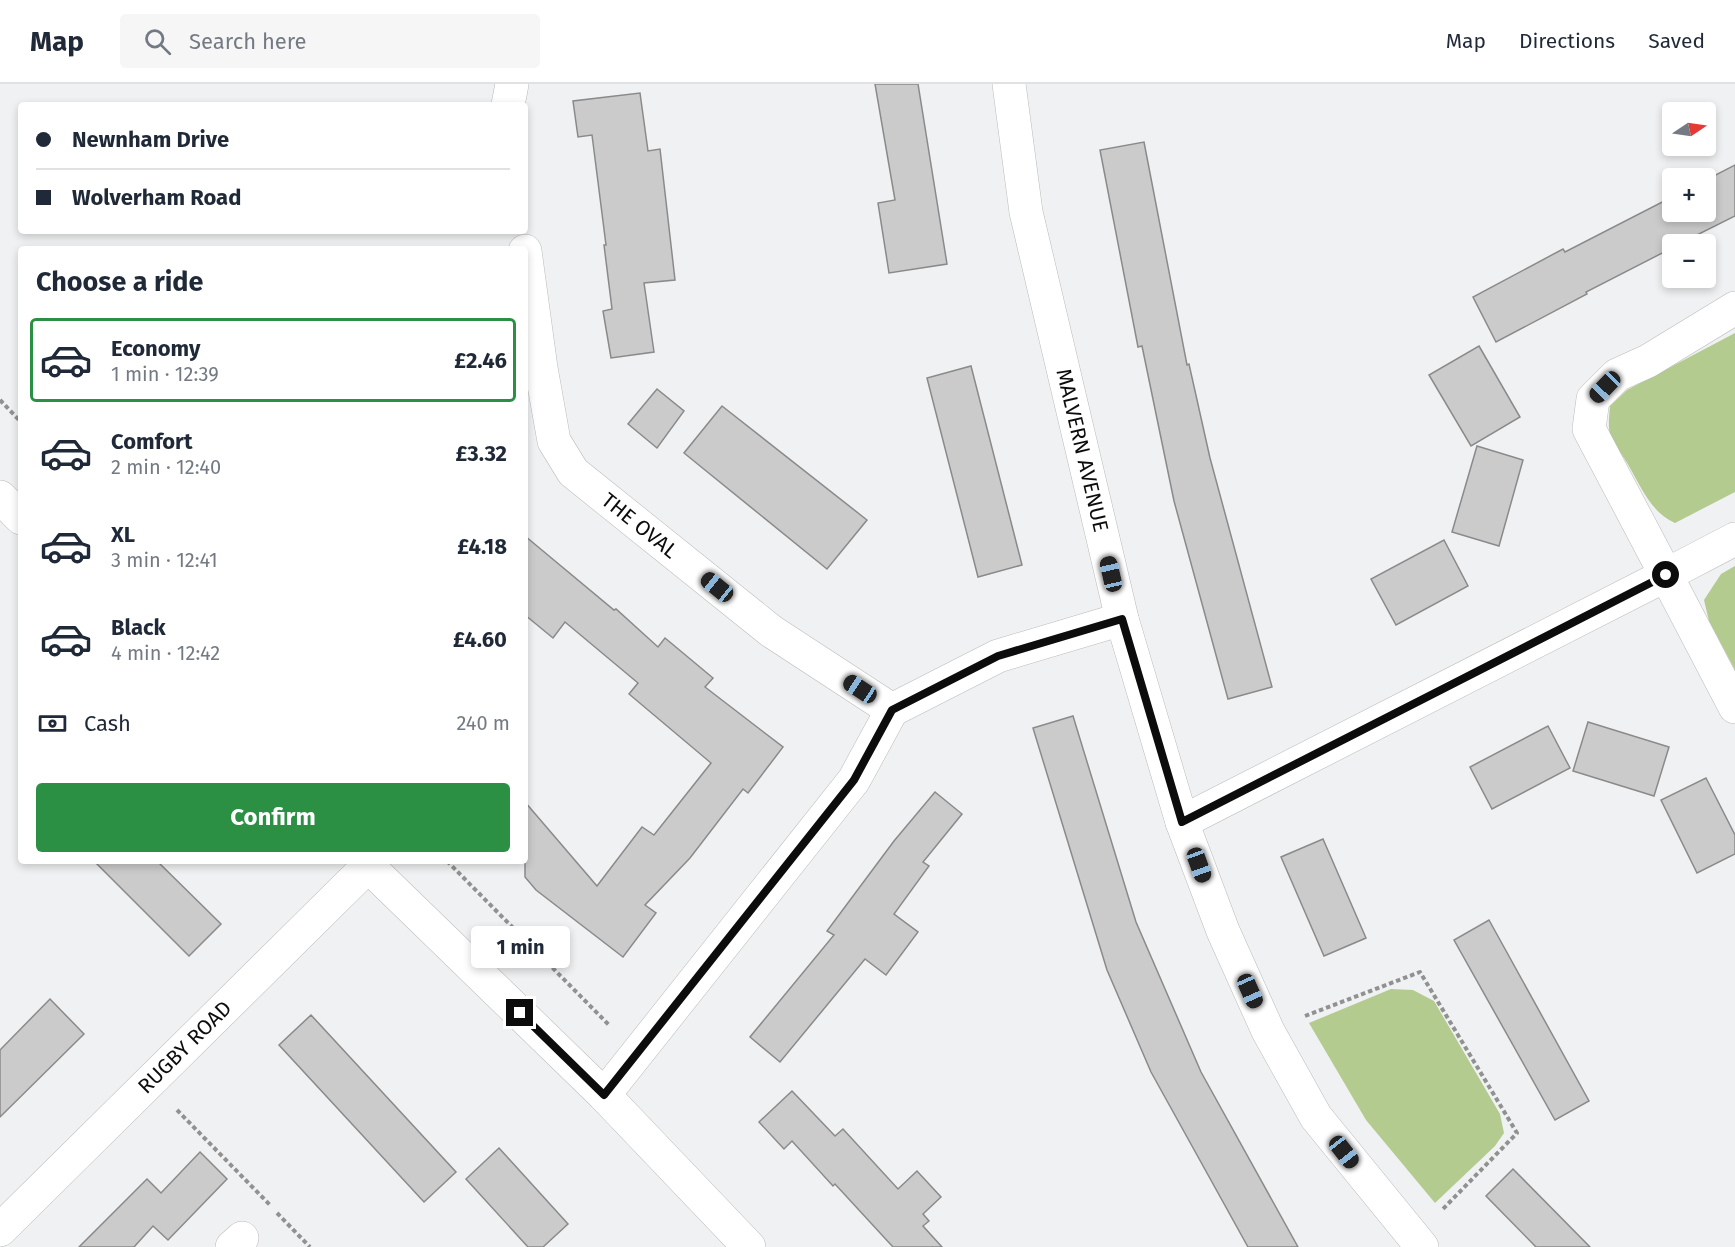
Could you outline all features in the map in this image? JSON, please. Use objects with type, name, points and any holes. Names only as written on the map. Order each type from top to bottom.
[{"type":"street","points":[[509,102],[512,84]]},
{"type":"street","name":"MALVERN AVENUE","points":[[1009,84],[1026,212],[1122,619],[1182,822],[1223,931],[1268,1031],[1316,1117],[1417,1243]]},
{"type":"street","name":"THE OVAL","points":[[528,272],[554,441],[573,472],[771,631],[892,710]]},
{"type":"street","points":[[1735,308],[1648,361],[1617,375],[1593,399],[1589,429],[1735,707]]},
{"type":"street","points":[[0,497],[18,515]]},
{"type":"street","points":[[1182,822],[1735,539]]},
{"type":"street","points":[[604,1095],[854,780],[892,710],[998,656],[1122,619]]},
{"type":"street","name":"RUGBY ROAD","points":[[0,1230],[365,864]]},
{"type":"street","points":[[367,864],[604,1095],[749,1247]]},
{"type":"path","points":[[0,400],[18,420]]},
{"type":"path","points":[[450,864],[637,1053]]},
{"type":"path","points":[[1268,1031],[1420,972],[1517,1133],[1417,1243]]},
{"type":"path","points":[[149,1081],[310,1247]]},
{"type":"green space","points":[[1735,333],[1735,492],[1675,523],[1666,518],[1651,503],[1613,443],[1609,430],[1610,406],[1627,390]]},
{"type":"green space","points":[[1735,566],[1735,670],[1709,621],[1704,600],[1721,574]]},
{"type":"green space","points":[[1391,989],[1413,990],[1434,1001],[1500,1114],[1504,1133],[1495,1146],[1435,1203],[1366,1120],[1309,1023]]},
{"type":"building","points":[[875,84],[918,84],[947,264],[889,273],[878,203],[895,200]]},
{"type":"building","points":[[640,93],[648,151],[660,149],[675,280],[644,283],[654,352],[611,358],[603,311],[612,309],[592,135],[578,137],[573,101]]},
{"type":"building","points":[[1144,142],[1187,365],[1189,364],[1210,458],[1272,687],[1228,699],[1174,501],[1142,346],[1138,347],[1100,150]]},
{"type":"building","points":[[1735,165],[1735,216],[1699,234],[1662,234],[1662,253],[1496,342],[1473,297],[1563,249],[1565,252],[1662,202],[1662,222],[1716,222],[1716,175]]},
{"type":"building","points":[[1479,346],[1520,417],[1471,446],[1429,375]]},
{"type":"building","points":[[971,366],[1022,565],[978,577],[927,378]]},
{"type":"building","points":[[657,389],[684,411],[657,448],[628,424]]},
{"type":"building","points":[[722,406],[867,520],[827,569],[684,453]]},
{"type":"building","points":[[1477,446],[1523,460],[1499,546],[1452,532]]},
{"type":"building","points":[[528,538],[614,610],[616,609],[658,647],[665,638],[713,678],[705,687],[783,747],[748,793],[743,789],[690,858],[645,905],[656,913],[623,957],[536,890],[525,877],[525,864],[528,864],[528,806],[597,886],[642,827],[654,835],[711,763],[629,694],[638,683],[565,622],[553,638],[528,617]]},
{"type":"building","points":[[1444,540],[1468,586],[1396,625],[1371,579]]},
{"type":"building","points":[[1073,716],[1136,922],[1201,1072],[1298,1247],[1248,1247],[1151,1072],[1107,970],[1033,728]]},
{"type":"building","points":[[1588,722],[1669,747],[1654,796],[1573,771]]},
{"type":"building","points":[[1548,726],[1570,768],[1492,809],[1470,767]]},
{"type":"building","points":[[1706,778],[1735,835],[1735,854],[1697,873],[1661,800]]},
{"type":"building","points":[[935,792],[962,814],[923,862],[929,866],[894,914],[918,932],[886,975],[865,959],[780,1062],[750,1037],[834,935],[827,931],[894,841]]},
{"type":"building","points":[[1323,839],[1366,938],[1324,956],[1281,857]]},
{"type":"building","points":[[97,864],[160,864],[221,924],[189,956]]},
{"type":"building","points":[[1489,920],[1589,1101],[1555,1120],[1454,940]]},
{"type":"building","points":[[50,999],[84,1034],[0,1117],[0,1050]]},
{"type":"building","points":[[311,1015],[456,1172],[424,1202],[279,1045]]},
{"type":"building","points":[[792,1091],[835,1136],[843,1129],[898,1189],[917,1171],[941,1197],[923,1214],[929,1221],[923,1226],[942,1247],[893,1247],[792,1141],[784,1149],[759,1122]]},
{"type":"building","points":[[499,1148],[568,1224],[543,1247],[528,1247],[466,1179]]},
{"type":"building","points":[[200,1152],[227,1179],[168,1240],[153,1226],[134,1247],[79,1247],[147,1179],[161,1193]]},
{"type":"building","points":[[1513,1169],[1590,1247],[1536,1247],[1486,1196]]},
{"type":"route","points":[[520,1013],[604,1095],[854,780],[892,710],[998,656],[1122,619],[1182,822],[1666,575]]}]
